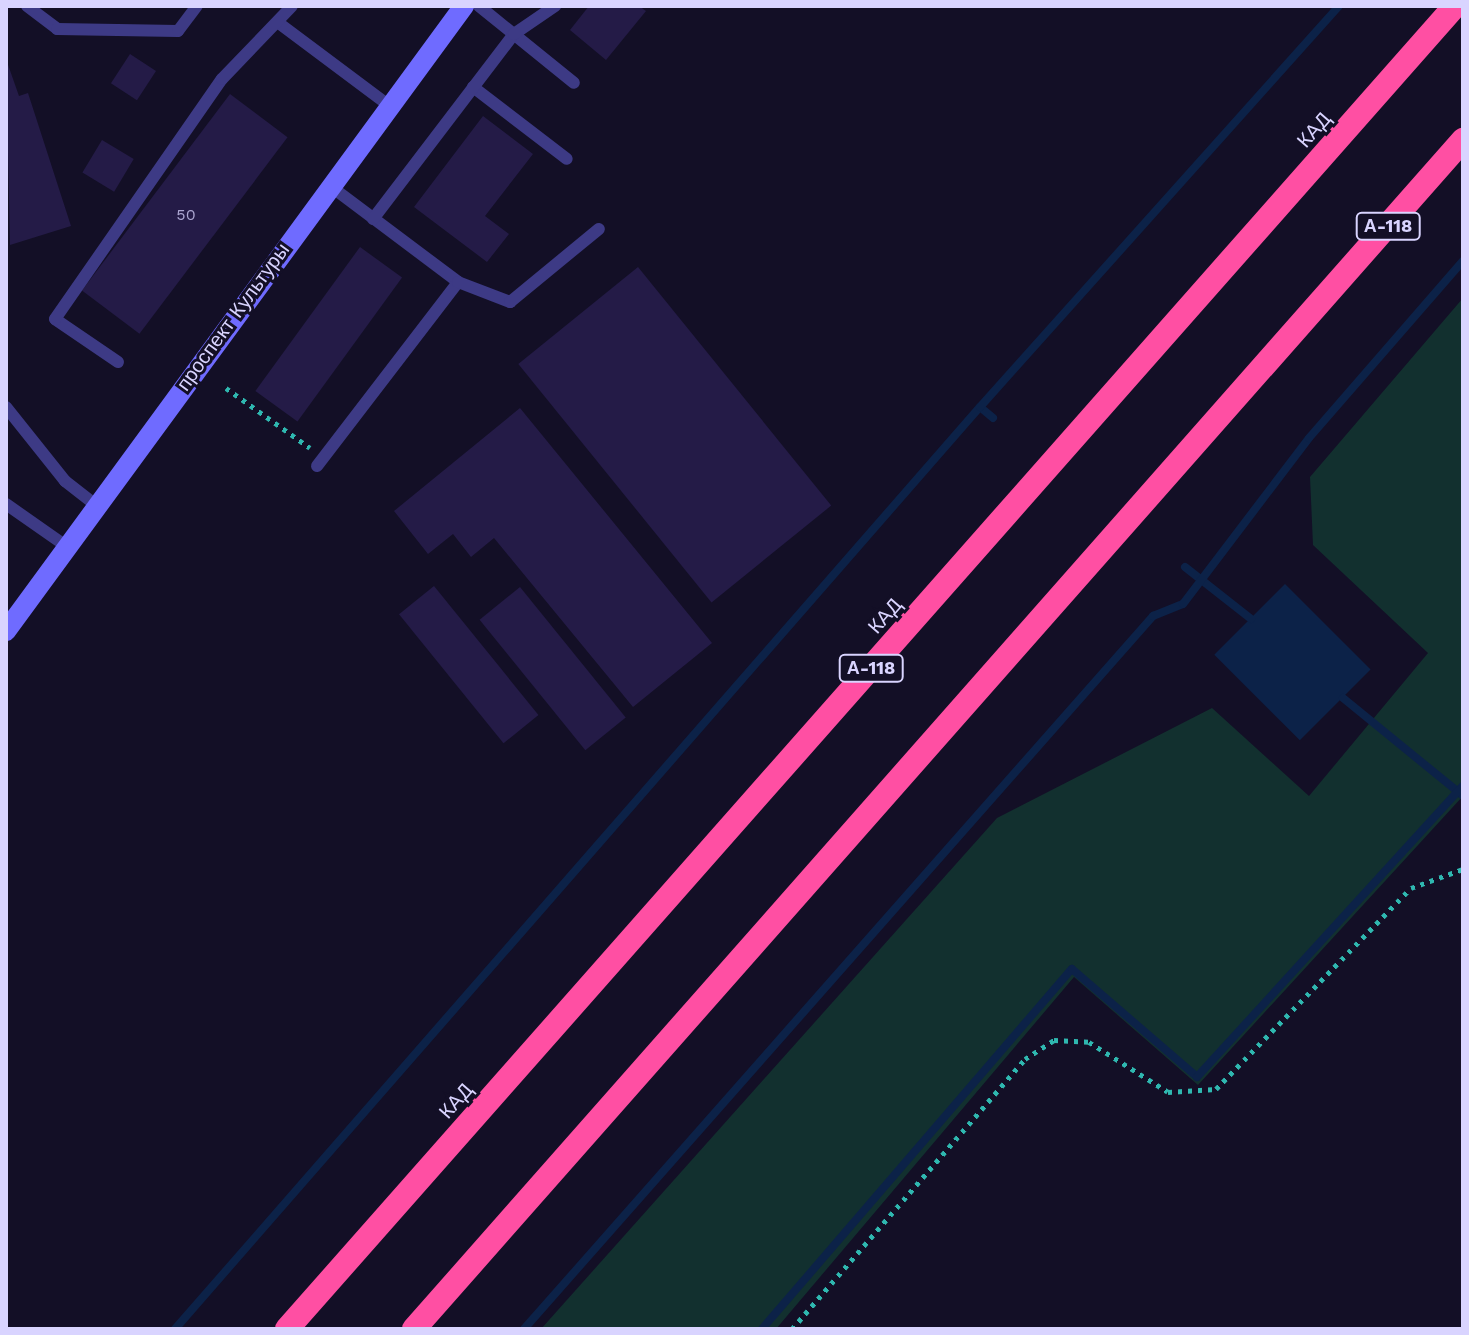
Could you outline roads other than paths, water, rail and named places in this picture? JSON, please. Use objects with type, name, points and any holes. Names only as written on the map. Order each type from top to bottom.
[{"type":"highway","name":"КАД","points":[[287,1329],[1455,6]]},
{"type":"highway","name":"А-118","points":[[414,1329],[1463,140]]},
{"type":"street","name":"проспект Культуры","points":[[6,631],[387,104],[464,6]]},
{"type":"lane","points":[[27,6],[57,29],[178,31],[197,6]]},
{"type":"lane","points":[[118,362],[55,319],[222,79],[280,24],[292,6]]},
{"type":"lane","points":[[479,6],[574,83]]},
{"type":"lane","points":[[373,219],[514,34],[555,6]]},
{"type":"lane","points":[[280,24],[387,104]]},
{"type":"lane","points":[[473,87],[567,159]]},
{"type":"lane","points":[[329,185],[458,282],[510,302],[599,229]]},
{"type":"lane","points":[[320,462],[458,282]]},
{"type":"lane","points":[[6,407],[58,474],[96,505]]},
{"type":"lane","points":[[6,504],[66,546]]},
{"type":"water","points":[[1285,584],[1371,670],[1300,740],[1214,655]]},
{"type":"waterway","points":[[175,1329],[980,407],[1339,6]]},
{"type":"waterway","points":[[524,1329],[1153,616],[1183,604],[1309,438],[1463,261]]},
{"type":"waterway","points":[[980,407],[993,418]]},
{"type":"waterway","points":[[1185,567],[1251,619]]},
{"type":"waterway","points":[[1343,698],[1463,796]]},
{"type":"waterway","points":[[762,1329],[1072,969],[1197,1077],[1463,786]]}]
